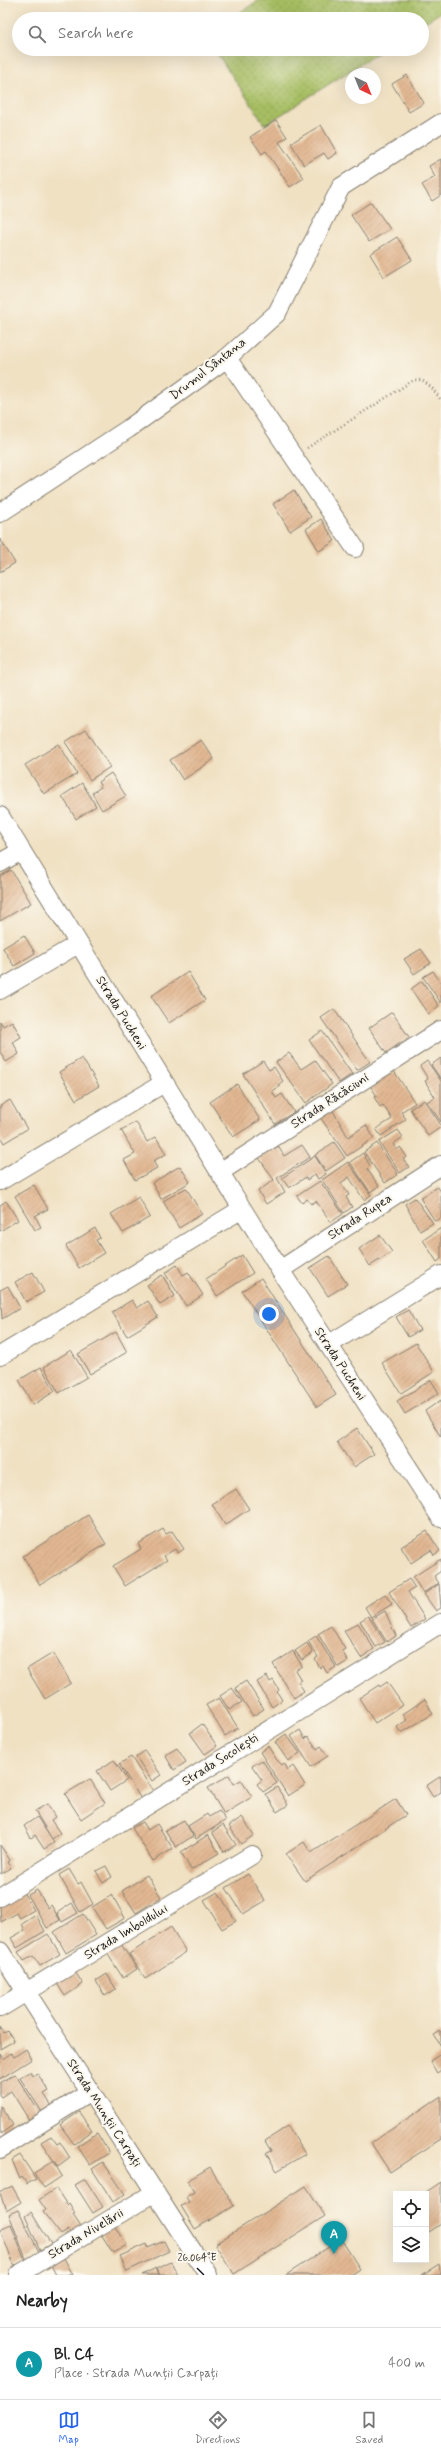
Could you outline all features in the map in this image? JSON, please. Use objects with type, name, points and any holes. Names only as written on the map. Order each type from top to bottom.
[{"type":"street","name":"Drumul Sântana","points":[[0,513],[128,429],[227,358],[277,313],[341,187],[441,123]]},
{"type":"street","points":[[227,358],[355,548]]},
{"type":"street","name":"Strada Pucheni","points":[[0,816],[280,1270],[441,1518]]},
{"type":"street","points":[[0,863],[21,851]]},
{"type":"street","points":[[0,990],[78,944]]},
{"type":"street","name":"Strada Răcăciuni","points":[[220,1172],[441,1030]]},
{"type":"street","points":[[0,1181],[164,1083]]},
{"type":"street","name":"Strada Rupea","points":[[280,1270],[441,1164]]},
{"type":"street","points":[[0,1356],[242,1209]]},
{"type":"street","points":[[328,1345],[441,1275]]},
{"type":"street","name":"Strada Socolești","points":[[0,1897],[441,1623]]},
{"type":"street","name":"Strada Imboldului","points":[[0,2008],[252,1856]]},
{"type":"street","name":"Strada Munții Carpați","points":[[0,1951],[208,2275]]},
{"type":"street","points":[[0,2149],[90,2092]]},
{"type":"street","name":"Strada Nivelării","points":[[18,2275],[154,2193]]},
{"type":"path","points":[[293,457],[414,380],[422,380],[432,388],[441,400]]},
{"type":"green space","points":[[259,0],[441,0],[441,12],[429,20],[429,12],[241,12]]},
{"type":"green space","points":[[219,56],[373,56],[354,68],[345,68],[345,74],[265,125]]},
{"type":"building","points":[[407,75],[424,103],[409,112],[392,84]]},
{"type":"building","points":[[276,120],[287,137],[279,142],[304,178],[290,187],[266,151],[262,154],[250,137]]},
{"type":"building","points":[[321,125],[337,153],[328,159],[324,153],[304,165],[291,143]]},
{"type":"building","points":[[441,159],[441,195],[432,201],[422,185],[435,177],[429,166]]},
{"type":"building","points":[[371,202],[390,229],[369,242],[351,215]]},
{"type":"building","points":[[397,237],[412,260],[384,277],[370,254]]},
{"type":"building","points":[[294,490],[311,517],[290,531],[273,504]]},
{"type":"building","points":[[321,519],[335,541],[319,551],[306,529]]},
{"type":"building","points":[[0,539],[15,563],[0,572]]},
{"type":"building","points":[[86,729],[110,767],[90,780],[65,742]]},
{"type":"building","points":[[201,740],[214,759],[183,780],[170,760]]},
{"type":"building","points":[[59,744],[77,774],[44,794],[25,765]]},
{"type":"building","points":[[111,773],[126,796],[102,810],[92,793],[101,787],[98,782]]},
{"type":"building","points":[[82,783],[96,806],[76,819],[62,796]]},
{"type":"building","points":[[11,870],[31,903],[0,921],[0,876]]},
{"type":"building","points":[[24,935],[35,953],[14,966],[3,948]]},
{"type":"building","points":[[421,949],[431,963],[414,974],[404,959]]},
{"type":"building","points":[[433,971],[441,983],[441,1003],[423,977]]},
{"type":"building","points":[[188,972],[205,1000],[169,1023],[151,996]]},
{"type":"building","points":[[422,981],[439,1006],[428,1014],[411,989]]},
{"type":"building","points":[[334,1009],[370,1062],[357,1070],[321,1018]]},
{"type":"building","points":[[392,1012],[409,1037],[386,1053],[369,1028]]},
{"type":"building","points":[[0,1021],[3,1026],[12,1021],[21,1037],[13,1042],[19,1054],[6,1062],[0,1052]]},
{"type":"building","points":[[322,1031],[352,1074],[339,1083],[309,1040]]},
{"type":"building","points":[[289,1053],[301,1069],[315,1060],[332,1084],[306,1103],[276,1062]]},
{"type":"building","points":[[82,1058],[99,1086],[76,1100],[59,1072]]},
{"type":"building","points":[[441,1058],[441,1079],[431,1065]]},
{"type":"building","points":[[263,1061],[269,1070],[274,1067],[283,1081],[279,1084],[281,1086],[272,1091],[276,1098],[282,1094],[294,1112],[275,1124],[243,1074]]},
{"type":"building","points":[[427,1061],[441,1081],[441,1122],[427,1102],[435,1097],[425,1081],[428,1079],[420,1066]]},
{"type":"building","points":[[394,1071],[415,1103],[401,1112],[406,1119],[381,1136],[376,1129],[392,1119],[383,1105],[380,1107],[374,1097],[377,1096],[369,1084]]},
{"type":"building","points":[[237,1084],[260,1120],[233,1137],[210,1102]]},
{"type":"building","points":[[10,1100],[27,1129],[4,1143],[0,1136],[0,1106]]},
{"type":"building","points":[[424,1100],[441,1125],[441,1127],[428,1136],[410,1109]]},
{"type":"building","points":[[332,1109],[348,1137],[366,1125],[374,1138],[347,1156],[320,1117]]},
{"type":"building","points":[[136,1122],[147,1142],[156,1137],[166,1154],[153,1161],[157,1168],[135,1180],[124,1160],[135,1154],[121,1130]]},
{"type":"building","points":[[398,1130],[403,1137],[393,1144],[397,1150],[400,1147],[407,1157],[403,1159],[409,1167],[400,1173],[379,1142]]},
{"type":"building","points":[[334,1142],[345,1158],[326,1171],[315,1155]]},
{"type":"building","points":[[377,1143],[398,1174],[385,1183],[364,1152]]},
{"type":"building","points":[[302,1145],[310,1157],[277,1178],[285,1192],[266,1204],[258,1191],[274,1180],[259,1158],[278,1146],[284,1156]]},
{"type":"building","points":[[363,1153],[370,1166],[367,1169],[379,1186],[370,1192],[350,1162]]},
{"type":"building","points":[[315,1156],[326,1174],[318,1179],[315,1174],[307,1180],[306,1177],[289,1188],[282,1178]]},
{"type":"building","points":[[348,1162],[371,1195],[364,1200],[349,1177],[341,1183],[349,1195],[346,1197],[352,1207],[344,1213],[322,1180]]},
{"type":"building","points":[[180,1166],[190,1182],[161,1199],[152,1183]]},
{"type":"building","points":[[320,1181],[343,1214],[331,1222],[316,1201],[311,1204],[307,1199],[302,1203],[297,1196]]},
{"type":"building","points":[[34,1185],[48,1209],[35,1216],[41,1227],[35,1230],[15,1196]]},
{"type":"building","points":[[438,1187],[441,1192],[441,1218],[435,1221],[420,1198]]},
{"type":"building","points":[[186,1188],[202,1214],[179,1228],[163,1201]]},
{"type":"building","points":[[139,1197],[150,1217],[123,1233],[111,1214]]},
{"type":"building","points":[[415,1198],[433,1223],[420,1231],[405,1204]]},
{"type":"building","points":[[6,1201],[18,1220],[0,1231],[0,1205]]},
{"type":"building","points":[[95,1228],[100,1238],[96,1240],[104,1253],[79,1268],[66,1246]]},
{"type":"building","points":[[441,1228],[441,1259],[437,1262],[423,1240]]},
{"type":"building","points":[[380,1235],[392,1252],[370,1266],[359,1249]]},
{"type":"building","points":[[242,1255],[253,1273],[217,1296],[206,1279]]},
{"type":"building","points":[[329,1256],[347,1284],[328,1296],[310,1268]]},
{"type":"building","points":[[177,1265],[183,1275],[188,1272],[203,1295],[186,1306],[165,1273]]},
{"type":"building","points":[[33,1272],[44,1292],[26,1302],[15,1282]]},
{"type":"building","points":[[162,1275],[175,1296],[160,1305],[147,1285]]},
{"type":"building","points":[[261,1278],[336,1395],[317,1407],[242,1291]]},
{"type":"building","points":[[8,1286],[20,1308],[2,1319],[0,1290]]},
{"type":"building","points":[[132,1300],[137,1308],[148,1301],[158,1317],[127,1336],[112,1312]]},
{"type":"building","points":[[408,1310],[420,1330],[408,1337],[396,1317]]},
{"type":"building","points":[[116,1332],[127,1352],[90,1374],[78,1354]]},
{"type":"building","points":[[416,1343],[434,1372],[401,1393],[382,1363]]},
{"type":"building","points":[[71,1350],[87,1377],[59,1393],[44,1367]]},
{"type":"building","points":[[41,1367],[55,1391],[33,1405],[19,1380]]},
{"type":"building","points":[[431,1380],[439,1393],[405,1414],[397,1401]]},
{"type":"building","points":[[441,1400],[441,1437],[425,1411]]},
{"type":"building","points":[[357,1428],[374,1454],[354,1467],[337,1442]]},
{"type":"building","points":[[236,1489],[249,1509],[225,1525],[212,1504]]},
{"type":"building","points":[[88,1515],[106,1544],[40,1585],[23,1556]]},
{"type":"building","points":[[163,1529],[166,1534],[172,1531],[184,1549],[178,1553],[175,1549],[164,1556],[167,1560],[125,1586],[113,1566],[141,1549],[138,1544]]},
{"type":"building","points":[[427,1531],[440,1551],[434,1555],[431,1550],[411,1563],[401,1547]]},
{"type":"building","points":[[441,1559],[441,1571],[434,1576],[439,1583],[423,1593],[413,1577]]},
{"type":"building","points":[[409,1579],[415,1588],[408,1592],[425,1619],[411,1628],[389,1592]]},
{"type":"building","points":[[439,1584],[441,1608],[436,1611],[424,1594]]},
{"type":"building","points":[[385,1594],[392,1604],[371,1617],[365,1607]]},
{"type":"building","points":[[385,1611],[396,1636],[387,1642],[372,1619]]},
{"type":"building","points":[[368,1616],[385,1642],[376,1647],[360,1621]]},
{"type":"building","points":[[358,1623],[374,1649],[361,1658],[344,1631]]},
{"type":"building","points":[[331,1626],[345,1649],[342,1651],[348,1661],[338,1667],[318,1634]]},
{"type":"building","points":[[316,1636],[336,1667],[327,1673],[323,1666],[320,1668],[315,1659],[318,1657],[308,1641]]},
{"type":"building","points":[[307,1643],[313,1653],[302,1660],[295,1651]]},
{"type":"building","points":[[293,1651],[302,1666],[295,1670],[301,1680],[298,1682],[304,1691],[294,1698],[273,1664]]},
{"type":"building","points":[[53,1653],[71,1683],[45,1699],[27,1669]]},
{"type":"building","points":[[267,1676],[270,1682],[273,1680],[279,1690],[277,1692],[282,1700],[272,1707],[257,1682]]},
{"type":"building","points":[[246,1681],[264,1709],[253,1716],[235,1688]]},
{"type":"building","points":[[387,1682],[403,1705],[375,1723],[359,1698],[379,1685],[380,1687]]},
{"type":"building","points":[[232,1688],[242,1702],[229,1710],[220,1696]]},
{"type":"building","points":[[219,1698],[238,1728],[225,1736],[206,1705]]},
{"type":"building","points":[[425,1699],[433,1714],[401,1733],[397,1727],[407,1720],[403,1714]]},
{"type":"building","points":[[202,1724],[217,1746],[205,1754],[190,1733]]},
{"type":"building","points":[[300,1730],[305,1739],[308,1736],[317,1749],[321,1746],[328,1756],[311,1767],[291,1736]]},
{"type":"building","points":[[286,1734],[300,1753],[288,1761],[275,1742]]},
{"type":"building","points":[[268,1746],[276,1759],[282,1765],[284,1763],[288,1770],[293,1766],[305,1785],[288,1796],[260,1752]]},
{"type":"building","points":[[177,1748],[186,1762],[174,1770],[165,1755]]},
{"type":"building","points":[[145,1751],[161,1775],[152,1781],[136,1757]]},
{"type":"building","points":[[131,1757],[153,1791],[141,1799],[119,1764]]},
{"type":"building","points":[[114,1760],[127,1780],[110,1791],[97,1771]]},
{"type":"building","points":[[262,1760],[277,1783],[263,1792],[257,1784],[262,1780],[252,1766]]},
{"type":"building","points":[[229,1775],[234,1784],[241,1780],[252,1797],[224,1814],[208,1788]]},
{"type":"building","points":[[441,1776],[441,1792],[433,1797],[426,1786]]},
{"type":"building","points":[[90,1779],[105,1803],[81,1819],[65,1794]]},
{"type":"building","points":[[277,1787],[288,1805],[277,1812],[266,1794]]},
{"type":"building","points":[[396,1799],[406,1815],[305,1881],[286,1854],[304,1842],[311,1853]]},
{"type":"building","points":[[47,1804],[55,1817],[51,1820],[60,1833],[52,1839],[35,1811]]},
{"type":"building","points":[[219,1811],[226,1820],[196,1839],[188,1826],[207,1814],[209,1817]]},
{"type":"building","points":[[37,1817],[54,1843],[44,1849],[35,1835],[31,1838],[24,1826]]},
{"type":"building","points":[[242,1817],[254,1835],[241,1844],[229,1826]]},
{"type":"building","points":[[184,1820],[193,1836],[176,1847],[165,1830]]},
{"type":"building","points":[[143,1822],[148,1830],[157,1824],[173,1849],[153,1861],[132,1828]]},
{"type":"building","points":[[223,1825],[236,1845],[224,1852],[212,1832]]},
{"type":"building","points":[[208,1835],[219,1853],[191,1870],[181,1852]]},
{"type":"building","points":[[0,1845],[10,1860],[7,1862],[11,1868],[1,1874]]},
{"type":"building","points":[[106,1866],[112,1877],[103,1883],[96,1871]]},
{"type":"building","points":[[69,1869],[78,1884],[81,1882],[93,1904],[80,1912],[59,1875]]},
{"type":"building","points":[[248,1874],[265,1901],[243,1914],[226,1888]]},
{"type":"building","points":[[147,1875],[161,1897],[136,1913],[122,1891]]},
{"type":"building","points":[[37,1890],[48,1908],[51,1905],[60,1920],[47,1928],[28,1895]]},
{"type":"building","points":[[23,1892],[34,1910],[20,1918],[17,1913],[1,1922],[0,1906]]},
{"type":"building","points":[[218,1892],[236,1921],[222,1929],[204,1900]]},
{"type":"building","points":[[112,1895],[125,1918],[106,1929],[92,1907]]},
{"type":"building","points":[[72,1903],[78,1913],[62,1922],[57,1913]]},
{"type":"building","points":[[83,1914],[96,1935],[66,1953],[54,1932]]},
{"type":"building","points":[[36,1915],[45,1931],[17,1948],[11,1938],[25,1930],[22,1924]]},
{"type":"building","points":[[171,1927],[186,1952],[145,1979],[129,1954]]},
{"type":"building","points":[[48,1934],[60,1954],[40,1966],[33,1956],[24,1961],[18,1952]]},
{"type":"building","points":[[119,1941],[137,1969],[123,1978],[105,1950]]},
{"type":"building","points":[[74,1970],[83,1984],[65,1996],[56,1982]]},
{"type":"building","points":[[107,1974],[116,1989],[105,1996],[96,1981]]},
{"type":"building","points":[[0,2027],[4,2033],[8,2031],[14,2041],[0,2049]]},
{"type":"building","points":[[441,2031],[441,2046],[434,2035]]},
{"type":"building","points":[[26,2049],[32,2059],[0,2079],[0,2054],[3,2059],[11,2053],[14,2057]]},
{"type":"building","points":[[441,2054],[441,2070],[437,2073],[430,2061]]},
{"type":"building","points":[[30,2072],[33,2076],[37,2073],[49,2091],[44,2094],[52,2106],[42,2112],[20,2078]]},
{"type":"building","points":[[15,2074],[40,2113],[29,2120],[11,2091],[2,2097],[0,2095],[0,2083]]},
{"type":"building","points":[[441,2096],[441,2139],[390,2172],[371,2143]]},
{"type":"building","points":[[0,2105],[13,2125],[0,2134]]},
{"type":"building","points":[[79,2112],[92,2131],[74,2144],[60,2125]]},
{"type":"building","points":[[288,2126],[305,2154],[277,2171],[266,2153],[271,2151],[265,2141]]},
{"type":"building","points":[[97,2133],[109,2153],[90,2165],[77,2146]]},
{"type":"building","points":[[51,2136],[57,2144],[60,2142],[70,2158],[58,2167],[41,2142]]},
{"type":"building","points":[[20,2155],[36,2179],[27,2184],[22,2177],[20,2179],[12,2160]]},
{"type":"building","points":[[53,2161],[62,2176],[44,2188],[34,2173]]},
{"type":"building","points":[[103,2162],[125,2194],[113,2202],[92,2169]]},
{"type":"building","points":[[210,2167],[234,2206],[195,2229],[181,2206],[189,2202],[186,2197],[194,2192],[187,2181]]},
{"type":"building","points":[[85,2179],[103,2207],[93,2213],[75,2185]]},
{"type":"building","points":[[441,2182],[441,2224],[429,2232],[429,2191],[428,2191]]},
{"type":"building","points":[[12,2186],[21,2202],[6,2211],[0,2193]]},
{"type":"building","points":[[306,2186],[325,2216],[234,2274],[215,2244]]},
{"type":"building","points":[[56,2188],[67,2205],[69,2203],[75,2213],[73,2214],[81,2226],[70,2233],[69,2230],[61,2235],[43,2212],[46,2210],[39,2200]]},
{"type":"building","points":[[18,2210],[39,2252],[26,2259],[9,2214]]},
{"type":"building","points":[[31,2212],[51,2244],[40,2250],[25,2216]]},
{"type":"building","points":[[11,2224],[25,2261],[14,2266],[0,2229]]},
{"type":"building","points":[[115,2225],[127,2245],[113,2253],[101,2234]]},
{"type":"building","points":[[341,2239],[360,2269],[351,2275],[286,2275]]},
{"type":"building","points":[[164,2241],[169,2251],[127,2271],[120,2256],[147,2244],[148,2248]]},
{"type":"building","points":[[64,2258],[73,2275],[56,2275],[51,2265]]},
{"type":"building","points":[[171,2262],[178,2275],[160,2275],[157,2269]]},
{"type":"building","points":[[439,2264],[441,2275],[422,2275],[425,2273]]},
{"type":"building","points":[[156,2268],[159,2275],[142,2275]]},
{"type":"place","name":"Bl. C4","points":[[334,2254]]}]
